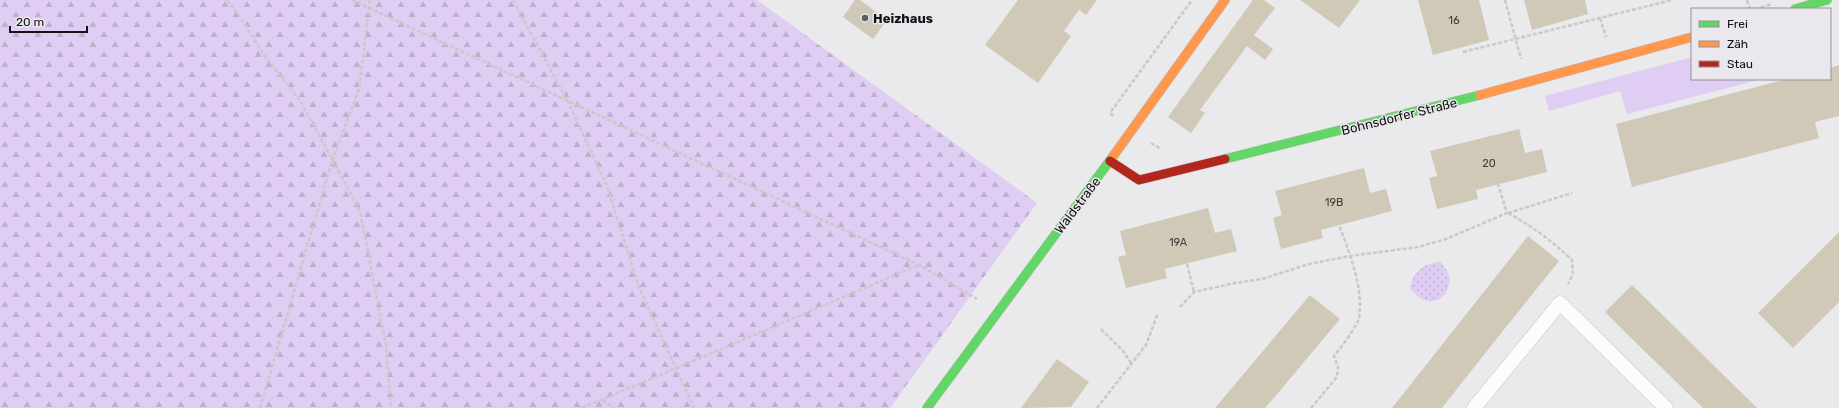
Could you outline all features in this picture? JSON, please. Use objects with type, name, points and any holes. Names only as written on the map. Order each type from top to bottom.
[{"type":"street","name":"Waldstraße","points":[[926,408],[1110,160],[1225,0]]},
{"type":"street","points":[[1799,8],[1827,0]]},
{"type":"street","name":"Bohnsdorfer Straße","points":[[1110,160],[1139,180],[1442,106],[1691,37]]},
{"type":"lane","points":[[1474,408],[1560,303],[1666,408]]},
{"type":"path","points":[[227,0],[242,20],[264,55],[301,102],[360,212],[386,345],[391,408]]},
{"type":"path","points":[[352,0],[919,265],[998,311]]},
{"type":"path","points":[[260,408],[332,161],[360,89],[370,0]]},
{"type":"path","points":[[513,0],[568,102],[607,186],[639,287],[694,408]]},
{"type":"path","points":[[1110,113],[1192,0]]},
{"type":"path","points":[[1505,0],[1528,82]]},
{"type":"path","points":[[1463,52],[1672,0]]},
{"type":"path","points":[[1600,18],[1607,40]]},
{"type":"path","points":[[1498,184],[1507,213],[1533,227],[1557,245],[1572,260],[1573,274],[1560,303]]},
{"type":"path","points":[[1180,307],[1194,292],[1262,279],[1309,264],[1350,256],[1418,247],[1446,239],[1507,213],[1572,193]]},
{"type":"path","points":[[1311,408],[1337,377],[1338,367],[1334,356],[1359,319],[1359,291],[1350,256],[1339,225]]},
{"type":"path","points":[[1187,264],[1194,292]]},
{"type":"path","points":[[582,408],[919,265]]},
{"type":"path","points":[[1097,408],[1146,345],[1158,313]]},
{"type":"path","points":[[1101,329],[1123,351],[1131,363]]},
{"type":"path","points":[[602,400],[614,408]]},
{"type":"green space","points":[[0,0],[757,0],[1037,203],[890,408],[0,408]]},
{"type":"green space","points":[[1691,57],[1691,80],[1758,80],[1627,114],[1620,91],[1549,111],[1545,96]]},
{"type":"green space","points":[[1441,262],[1448,272],[1449,286],[1445,294],[1438,300],[1428,301],[1423,299],[1410,288],[1411,282],[1420,269],[1429,264]]},
{"type":"building","name":"Heizhaus","points":[[855,0],[860,0],[887,20],[873,39],[843,17]]},
{"type":"building","points":[[1018,0],[1097,0],[1086,15],[1079,10],[1064,31],[1071,36],[1038,83],[985,45]]},
{"type":"building","points":[[1253,0],[1264,0],[1275,8],[1254,35],[1273,49],[1265,60],[1247,46],[1200,110],[1205,113],[1191,133],[1168,117]]},
{"type":"building","points":[[1300,0],[1360,0],[1339,28]]},
{"type":"building","points":[[1418,0],[1479,0],[1489,40],[1433,55]]},
{"type":"building","points":[[1524,0],[1585,0],[1588,14],[1532,30]]},
{"type":"building","points":[[1839,65],[1839,116],[1815,122],[1819,138],[1632,187],[1616,124],[1783,80],[1831,80],[1831,68]]},
{"type":"building","points":[[1519,129],[1525,153],[1542,149],[1547,172],[1476,190],[1478,199],[1437,209],[1429,178],[1437,176],[1430,151]]},
{"type":"building","points":[[1364,168],[1370,193],[1386,189],[1392,211],[1321,230],[1323,238],[1281,249],[1273,218],[1282,215],[1275,191]]},
{"type":"building","points":[[1208,208],[1215,233],[1231,229],[1237,251],[1165,269],[1167,278],[1126,288],[1118,257],[1126,255],[1120,231]]},
{"type":"building","points":[[1839,232],[1839,302],[1793,348],[1758,313]]},
{"type":"building","points":[[1528,236],[1559,261],[1442,408],[1392,408]]},
{"type":"building","points":[[1632,285],[1757,408],[1703,408],[1624,331],[1605,312]]},
{"type":"building","points":[[1310,295],[1340,319],[1278,393],[1265,408],[1215,408]]},
{"type":"building","points":[[1057,359],[1089,382],[1071,407],[1021,408]]},
{"type":"traffic: fast","points":[[1799,8],[1827,0]]},
{"type":"traffic: fast","points":[[1225,159],[1480,95]]},
{"type":"traffic: fast","points":[[927,408],[1114,155]]},
{"type":"traffic: slow","points":[[1114,155],[1225,0]]},
{"type":"traffic: slow","points":[[1480,95],[1691,37]]},
{"type":"traffic: jam","points":[[1110,161],[1139,180],[1225,159]]},
{"type":"place","name":"Heizhaus","points":[[865,18]]}]
